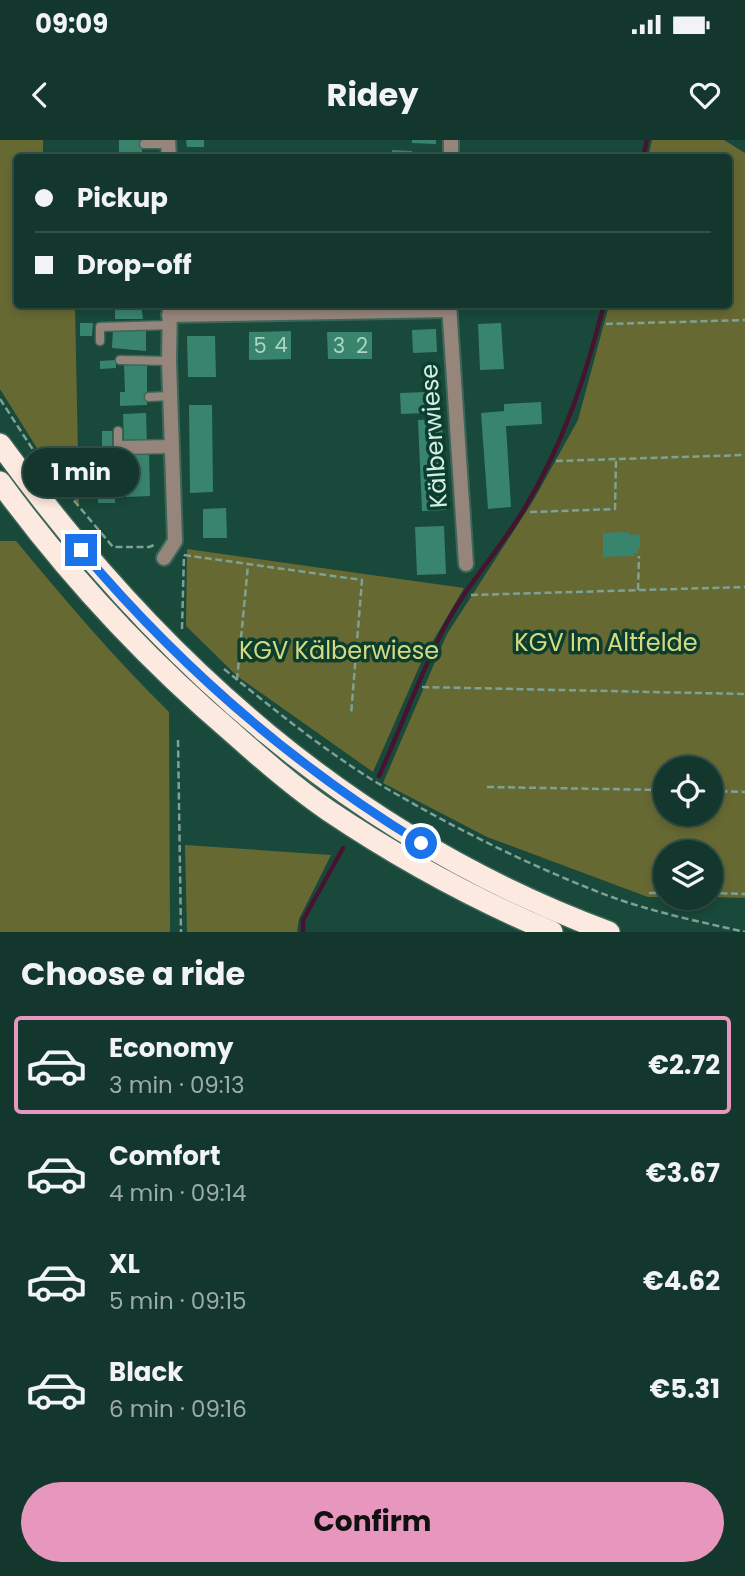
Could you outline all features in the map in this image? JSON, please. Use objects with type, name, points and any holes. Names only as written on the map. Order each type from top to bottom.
[{"type":"highway","points":[[0,444],[106,579],[203,678],[293,756],[389,823],[455,862],[528,898],[610,932]]},
{"type":"highway","points":[[0,482],[53,551],[121,627],[189,695],[282,776],[328,810],[410,862],[552,932]]},
{"type":"street","points":[[164,558],[174,541],[170,315],[414,308]]},
{"type":"street","name":"Kälberwiese","points":[[449,308],[466,564]]},
{"type":"lane","points":[[144,144],[168,147]]},
{"type":"lane","points":[[100,341],[100,327],[170,315]]},
{"type":"lane","points":[[120,360],[169,361]]},
{"type":"lane","points":[[149,397],[170,396]]},
{"type":"lane","points":[[118,430],[118,445],[171,447]]},
{"type":"lane","points":[[117,467],[119,450],[171,447]]},
{"type":"path","points":[[606,324],[745,320]]},
{"type":"path","points":[[0,399],[39,459],[113,547],[149,547],[157,544]]},
{"type":"path","points":[[556,461],[745,455]]},
{"type":"path","points":[[530,512],[615,509],[616,459]]},
{"type":"path","points":[[149,547],[164,558],[184,555],[362,580],[351,715]]},
{"type":"path","points":[[182,630],[184,555]]},
{"type":"path","points":[[638,590],[639,556]]},
{"type":"path","points":[[237,680],[248,565]]},
{"type":"path","points":[[471,595],[745,587]]},
{"type":"path","points":[[216,663],[318,743],[389,790],[483,841],[603,894],[664,913],[745,932]]},
{"type":"path","points":[[422,687],[745,694]]},
{"type":"path","points":[[177,740],[181,932]]},
{"type":"path","points":[[487,787],[653,790]]},
{"type":"path","points":[[723,791],[745,792]]},
{"type":"path","points":[[723,893],[745,894]]},
{"type":"green space","points":[[0,140],[43,140],[43,154],[14,154],[14,308],[75,308],[79,505],[42,456],[0,389]]},
{"type":"green space","name":"KGV Im Altfelde","points":[[652,140],[724,140],[745,153],[745,898],[723,897],[723,840],[653,840],[653,897],[648,897],[487,837],[383,783],[447,634],[533,501],[578,420],[608,308],[732,308],[732,154],[649,154]]},
{"type":"green space","points":[[0,541],[16,541],[109,650],[169,712],[170,932],[0,932]]},
{"type":"green space","name":"KGV Kälberwiese","points":[[187,549],[464,588],[423,658],[373,772],[237,676],[186,626]]},
{"type":"green space","points":[[185,845],[331,855],[299,919],[297,932],[187,932]]},
{"type":"building","points":[[119,140],[142,140],[142,154],[119,154]]},
{"type":"building","points":[[186,140],[204,140],[204,147],[187,147]]},
{"type":"building","points":[[412,140],[436,140],[436,144],[412,143]]},
{"type":"building","points":[[392,150],[412,151],[412,154],[392,154]]},
{"type":"building","points":[[115,308],[142,308],[143,319],[115,319]]},
{"type":"building","points":[[80,323],[93,323],[92,336],[80,336]]},
{"type":"building","points":[[501,323],[504,369],[480,370],[478,324]]},
{"type":"building","points":[[113,329],[146,329],[146,351],[112,348]]},
{"type":"building","points":[[436,329],[437,352],[413,353],[412,330]]},
{"type":"building","points":[[291,331],[291,359],[249,360],[249,332]]},
{"type":"building","points":[[327,332],[372,332],[372,359],[328,359]]},
{"type":"building","points":[[187,336],[215,336],[216,377],[188,377]]},
{"type":"building","points":[[116,360],[116,368],[100,369],[100,361]]},
{"type":"building","points":[[124,365],[147,365],[147,405],[120,406],[120,392],[125,392]]},
{"type":"building","points":[[425,392],[426,413],[401,414],[400,393]]},
{"type":"building","points":[[541,402],[542,424],[506,426],[511,507],[488,509],[481,413],[504,411],[504,404]]},
{"type":"building","points":[[189,405],[212,405],[213,492],[190,493]]},
{"type":"building","points":[[146,413],[147,443],[124,444],[123,414]]},
{"type":"building","points":[[442,419],[446,510],[422,511],[418,420]]},
{"type":"building","points":[[102,431],[112,431],[113,461],[103,461],[103,454],[99,454]]},
{"type":"building","points":[[149,453],[150,496],[126,497],[125,454]]},
{"type":"building","points":[[98,489],[115,489],[115,503],[98,503]]},
{"type":"building","points":[[226,508],[227,538],[203,538],[203,509]]},
{"type":"building","points":[[444,526],[446,574],[417,575],[415,527]]},
{"type":"building","points":[[629,532],[629,535],[640,534],[638,553],[634,553],[634,556],[603,557],[603,533]]},
{"type":"waterway","points":[[644,154],[647,140]]},
{"type":"waterway","points":[[379,776],[443,630],[461,599],[523,511],[550,461],[581,385],[603,308]]},
{"type":"waterway","points":[[303,932],[303,920],[343,848]]},
{"type":"route","points":[[81,550],[141,616],[203,678],[293,756],[340,791],[421,843]]}]
